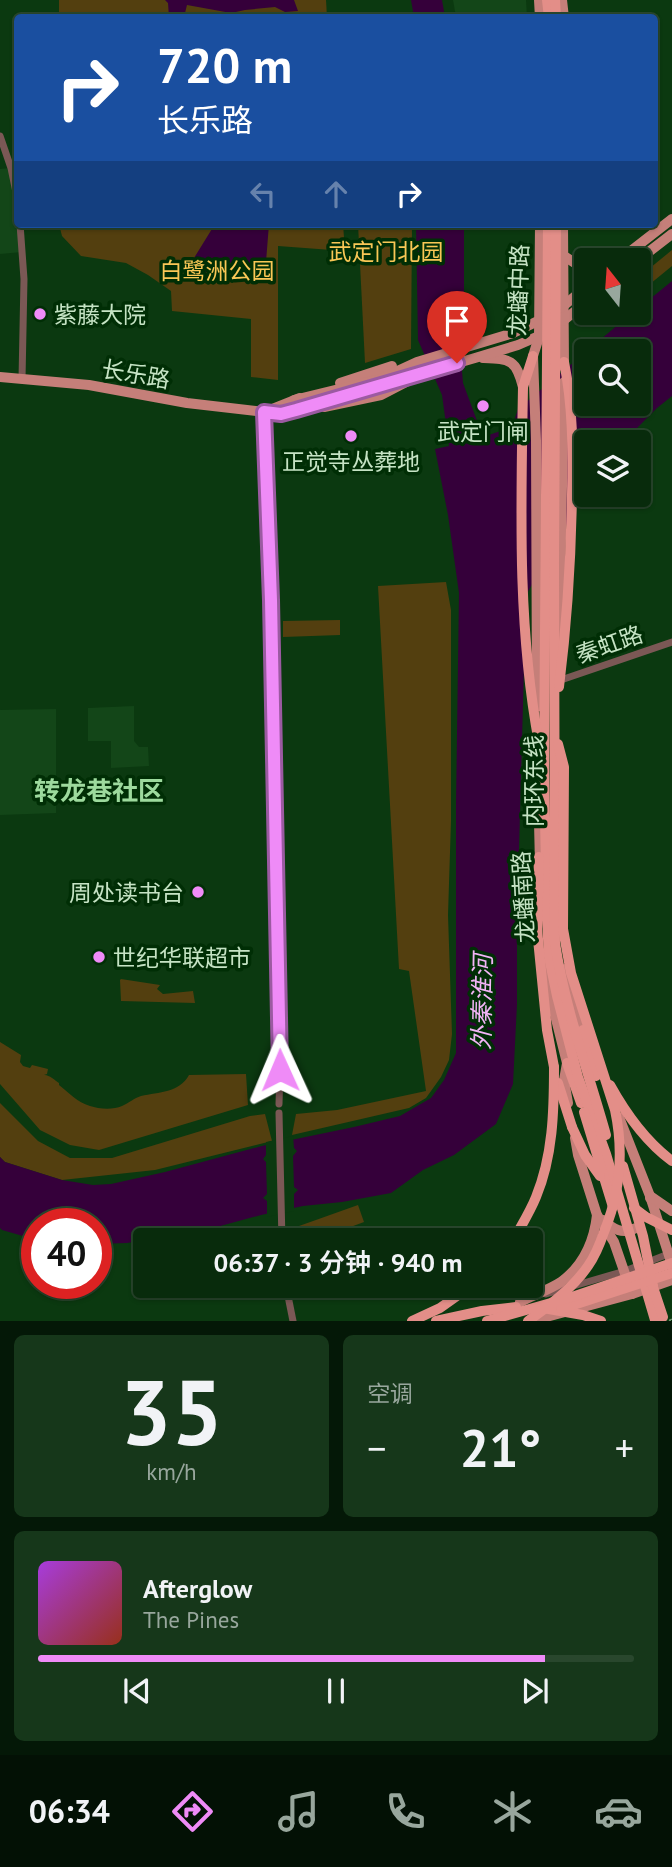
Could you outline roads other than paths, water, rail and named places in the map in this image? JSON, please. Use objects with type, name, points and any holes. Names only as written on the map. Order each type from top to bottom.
[{"type":"highway","name":"内环东线","points":[[548,228],[544,816],[550,957],[556,996],[578,1077],[660,1320]]},
{"type":"highway","name":"内环东线","points":[[556,228],[555,943],[576,1038],[649,1287]]},
{"type":"highway","points":[[533,356],[523,387],[523,619],[535,722],[544,767]]},
{"type":"highway","points":[[564,362],[570,391],[573,435],[571,535],[563,655],[554,729],[564,766],[563,929],[571,973],[643,1236],[649,1287]]},
{"type":"highway","points":[[544,816],[539,858],[537,929],[547,1030],[554,1067],[572,1127],[585,1155],[625,1202],[646,1217],[672,1230]]},
{"type":"highway","points":[[530,1321],[557,1301],[588,1266],[612,1213],[617,1191],[620,1131],[583,1030]]},
{"type":"highway","points":[[567,1063],[630,1256],[649,1287]]},
{"type":"highway","points":[[520,1228],[545,1170],[554,1112],[554,1067]]},
{"type":"highway","points":[[601,1077],[639,1130],[672,1161]]},
{"type":"highway","points":[[487,1321],[572,1297],[671,1259]]},
{"type":"highway","points":[[518,1321],[596,1299],[672,1273]]},
{"type":"highway","points":[[412,1321],[454,1298]]},
{"type":"highway","points":[[436,1321],[482,1311],[519,1307],[553,1309],[601,1321]]},
{"type":"main road","points":[[635,248],[672,219]]},
{"type":"main road","name":"龙蟠中路","points":[[533,356],[539,337],[540,228]]},
{"type":"main road","name":"龙蟠中路","points":[[564,228],[564,362]]},
{"type":"main road","points":[[651,251],[672,234]]},
{"type":"main road","points":[[564,256],[574,262]]},
{"type":"main road","name":"长乐路","points":[[0,377],[89,385],[187,403],[281,414],[295,405],[380,379],[417,362],[513,333],[564,306],[574,297]]},
{"type":"main road","name":"长乐路","points":[[295,405],[420,374],[539,337],[574,312]]},
{"type":"main road","name":"龙蟠南路","points":[[533,356],[542,933],[551,999],[567,1063],[564,1080],[578,1155],[597,1215],[614,1242],[632,1294]]},
{"type":"main road","points":[[475,358],[508,359],[515,364],[523,387]]},
{"type":"main road","name":"龙蟠南路","points":[[564,362],[557,864],[562,950],[583,1030],[650,1196],[671,1259]]},
{"type":"main road","points":[[537,682],[558,681]]},
{"type":"main road","points":[[520,1302],[561,1282],[577,1266],[588,1252],[597,1215],[620,1231],[631,1231],[643,1225],[650,1196],[672,1211]]},
{"type":"main road","points":[[530,1321],[632,1294],[672,1280]]},
{"type":"street","points":[[0,136],[14,183]]},
{"type":"street","points":[[20,228],[24,279],[22,379]]},
{"type":"street","points":[[264,412],[271,600],[279,1104]]},
{"type":"street","name":"秦虹路","points":[[558,681],[672,642]]},
{"type":"street","points":[[279,1113],[282,1228]]},
{"type":"street","points":[[458,1321],[625,1270],[671,1259]]},
{"type":"street","points":[[288,1298],[293,1321]]},
{"type":"water","points":[[165,0],[294,0],[298,11],[285,12],[275,7],[231,13],[187,5],[185,14],[169,14],[168,3]]},
{"type":"water","points":[[411,0],[442,0],[444,14],[413,14]]},
{"type":"water","points":[[213,228],[269,228],[266,262],[258,266],[220,262],[211,270],[191,279],[186,271]]},
{"type":"water","name":"外秦淮河","points":[[416,228],[464,228],[464,300],[459,335],[463,383],[483,437],[512,427],[518,409],[574,362],[574,416],[649,416],[635,430],[574,430],[574,507],[577,507],[526,595],[513,1084],[496,1124],[454,1155],[423,1170],[391,1193],[303,1206],[213,1228],[133,1228],[133,1242],[127,1243],[112,1243],[112,1208],[21,1208],[21,1235],[2,1230],[0,1157],[5,1162],[62,1180],[93,1185],[111,1184],[262,1146],[400,1116],[431,1098],[444,1080],[456,1053],[459,593],[435,449],[449,446],[442,395],[418,340]]},
{"type":"water","points":[[672,281],[672,396],[651,414],[651,339],[601,339],[617,326],[651,326],[651,298]]},
{"type":"place","name":"紫藤大院","points":[[40,314]]},
{"type":"place","name":"武定门闸","points":[[483,406]]},
{"type":"place","name":"正觉寺丛葬地","points":[[351,436]]},
{"type":"place","name":"周处读书台","points":[[198,892]]},
{"type":"place","name":"世纪华联超市","points":[[99,957]]},
{"type":"district","name":"转龙巷社区","points":[[99,790]]},
{"type":"park label","name":"武定门北园","points":[[386,251]]},
{"type":"park label","name":"白鹭洲公园","points":[[217,270]]}]
